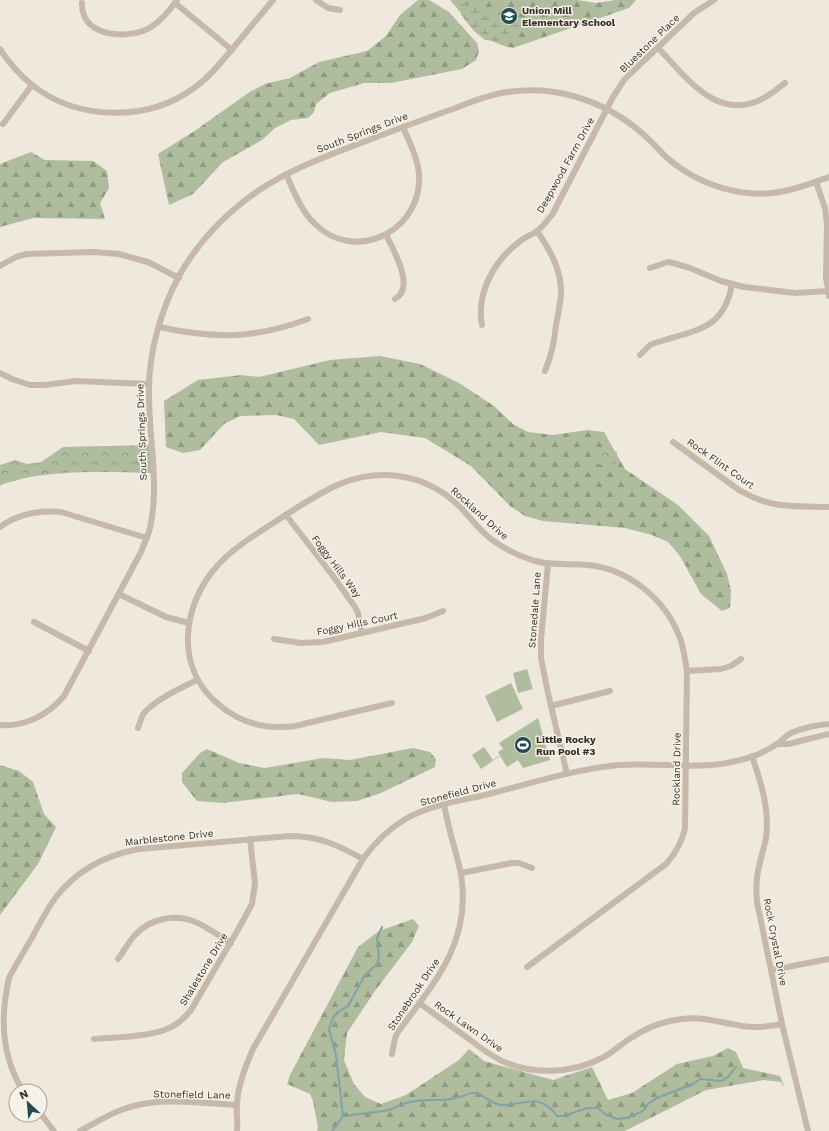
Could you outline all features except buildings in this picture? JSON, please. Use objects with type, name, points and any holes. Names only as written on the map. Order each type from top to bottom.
[{"type":"street","points":[[0,49],[12,66],[32,85],[57,99],[89,110],[112,112],[145,110],[170,101],[194,88],[212,72],[232,50],[273,0]]},
{"type":"street","points":[[316,0],[328,8],[340,10]]},
{"type":"street","name":"Bluestone Place","points":[[607,109],[624,80],[694,13],[714,0]]},
{"type":"street","points":[[82,3],[83,12],[88,22],[105,32],[121,35],[136,33],[151,27],[162,18],[176,2],[232,50]]},
{"type":"street","points":[[658,48],[701,92],[722,103],[738,105],[754,103],[765,98],[785,83]]},
{"type":"street","points":[[3,124],[32,85]]},
{"type":"street","name":"South Springs Drive","points":[[0,725],[17,724],[30,721],[55,707],[64,696],[119,594],[147,538],[151,519],[153,491],[149,374],[159,327],[178,278],[200,246],[225,217],[256,192],[286,174],[403,127],[481,98],[516,91],[562,93],[586,100],[607,109],[634,126],[681,168],[696,178],[716,186],[739,192],[764,194],[786,191],[829,177]]},
{"type":"street","name":"Deepwood Farm Drive","points":[[482,325],[480,308],[481,301],[495,268],[506,253],[519,241],[537,231],[552,215],[607,109]]},
{"type":"street","points":[[286,174],[305,212],[316,225],[326,233],[344,240],[357,241],[372,240],[386,235],[397,228],[414,205],[420,182],[418,165],[403,127]]},
{"type":"street","points":[[650,268],[668,262],[690,268],[710,277],[732,284],[795,293],[828,293],[826,277],[827,224],[825,208],[816,182]]},
{"type":"street","points":[[537,231],[549,249],[556,265],[561,293],[552,354],[545,371]]},
{"type":"street","points":[[386,235],[398,258],[403,275],[402,290],[398,298],[395,299]]},
{"type":"street","points":[[0,266],[16,257],[27,254],[107,252],[133,257],[148,262],[178,278]]},
{"type":"street","points":[[640,355],[655,343],[710,324],[720,315],[727,305],[732,284]]},
{"type":"street","points":[[159,327],[201,335],[238,335],[291,326],[308,319]]},
{"type":"street","points":[[0,373],[12,380],[30,385],[45,385],[76,381],[149,384]]},
{"type":"street","name":"Rock Flint Court","points":[[673,442],[750,497],[780,506],[829,507]]},
{"type":"street","name":"Rockland Drive","points":[[392,703],[295,726],[267,727],[246,721],[227,711],[210,697],[197,680],[190,656],[188,646],[191,611],[199,592],[217,566],[234,550],[286,515],[325,490],[344,481],[372,476],[400,477],[423,483],[444,494],[460,507],[491,539],[504,548],[526,558],[548,564],[587,564],[605,568],[625,576],[644,589],[662,606],[675,627],[684,652],[687,671],[685,828],[682,841],[666,864],[526,967]]},
{"type":"street","points":[[0,527],[24,515],[48,511],[61,512],[147,538]]},
{"type":"street","name":"Foggy Hills Way","points":[[286,515],[355,607],[358,613],[362,633]]},
{"type":"street","name":"Stonedale Lane","points":[[548,564],[541,648],[542,668],[567,774]]},
{"type":"street","points":[[119,594],[166,617],[189,623]]},
{"type":"street","name":"Foggy Hills Court","points":[[274,639],[291,643],[313,643],[426,618],[443,611]]},
{"type":"street","points":[[34,622],[89,651]]},
{"type":"street","points":[[687,671],[720,669],[731,666],[741,659]]},
{"type":"street","points":[[138,728],[143,715],[148,710],[197,680]]},
{"type":"street","points":[[551,706],[610,691]]},
{"type":"street","name":"Stonefield Drive","points":[[237,1131],[236,1105],[242,1077],[253,1049],[363,859],[379,840],[398,824],[420,812],[567,774],[619,765],[723,764],[752,756],[777,744],[785,736],[799,730],[829,724]]},
{"type":"street","name":"Stonefield Drive","points":[[777,744],[788,744],[829,734]]},
{"type":"street","name":"Rock Crystal Drive","points":[[752,756],[763,790],[767,814],[766,838],[758,870],[756,892],[757,902],[782,1024],[808,1131]]},
{"type":"street","name":"Stonebrook Drive","points":[[392,1054],[395,1038],[442,971],[454,947],[461,919],[463,903],[461,873],[444,805]]},
{"type":"street","name":"Marblestone Drive","points":[[18,1083],[5,1053],[1,1028],[2,1003],[9,979],[50,905],[63,888],[89,867],[105,858],[127,851],[290,836],[312,837],[336,844],[363,859]]},
{"type":"street","name":"Shalestone Drive","points":[[94,1039],[158,1032],[178,1024],[191,1010],[249,911],[254,897],[255,883],[250,839]]},
{"type":"street","points":[[461,873],[512,863],[519,863],[532,868]]},
{"type":"street","points":[[118,959],[139,931],[151,923],[166,918],[180,918],[193,921],[231,943]]},
{"type":"street","points":[[772,970],[829,959]]},
{"type":"street","name":"Rock Lawn Drive","points":[[420,1003],[492,1056],[511,1064],[540,1071],[569,1069],[596,1061],[611,1053],[644,1030],[670,1021],[696,1018],[742,1026],[760,1027],[782,1024]]},
{"type":"street","name":"Stonefield Lane","points":[[80,1131],[106,1117],[139,1105],[171,1102],[236,1105]]},
{"type":"street","points":[[48,1123],[54,1131]]},
{"type":"green space","points":[[418,0],[429,0],[449,12],[477,43],[479,51],[476,60],[462,69],[391,83],[364,83],[330,93],[316,104],[314,112],[308,118],[291,120],[275,128],[262,140],[223,162],[193,194],[169,205],[158,154],[196,130],[251,91],[265,84],[290,78],[319,62],[367,51],[386,36],[400,15]]},
{"type":"green space","points":[[450,0],[578,0],[596,3],[616,0],[636,0],[629,8],[513,48],[492,41],[484,36],[470,24]]},
{"type":"green space","points":[[461,1],[487,13],[535,22],[535,25],[516,29],[509,34],[512,43],[485,40],[474,31],[461,15]]},
{"type":"green space","points":[[31,152],[45,160],[93,161],[107,171],[109,188],[100,203],[105,219],[33,218],[0,227],[0,164]]},
{"type":"green space","points":[[380,356],[420,364],[459,383],[494,406],[513,424],[528,432],[553,435],[587,430],[604,432],[625,469],[678,505],[709,536],[727,574],[731,591],[730,608],[722,611],[701,594],[680,556],[668,542],[652,535],[625,528],[543,521],[525,516],[510,506],[471,466],[425,438],[381,432],[319,445],[294,419],[276,415],[240,416],[224,424],[200,450],[183,453],[166,447],[164,401],[198,380],[241,375],[259,377],[330,360]]},
{"type":"green space","points":[[151,445],[152,473],[60,473],[30,477],[0,486],[0,465],[15,460],[27,464],[41,462],[63,447]]},
{"type":"green space","points":[[600,450],[617,452],[615,466],[598,464]]},
{"type":"green space","points":[[527,669],[533,689],[518,693],[513,673]]},
{"type":"green space","points":[[511,683],[523,709],[497,722],[485,696]]},
{"type":"green space","name":"Little Rocky Run Pool #3","points":[[538,718],[550,760],[523,768],[518,760],[507,767],[500,756],[481,769],[472,755],[484,747],[493,760],[500,755],[498,752],[503,749],[499,743]]},
{"type":"green space","points":[[413,748],[430,752],[436,759],[435,767],[381,793],[357,801],[332,802],[298,794],[223,803],[197,801],[182,782],[182,773],[200,753],[207,749],[239,763],[265,768],[323,758],[350,760]]},
{"type":"green space","points":[[0,765],[19,771],[33,782],[44,814],[56,827],[38,864],[0,915]]},
{"type":"green space","points":[[413,919],[419,926],[412,942],[375,991],[347,1033],[344,1060],[354,1084],[365,1097],[381,1104],[406,1095],[459,1060],[469,1049],[484,1061],[553,1080],[592,1067],[608,1100],[632,1093],[677,1064],[713,1056],[728,1048],[736,1052],[743,1068],[780,1076],[785,1088],[781,1082],[764,1080],[706,1090],[625,1131],[317,1131],[318,1127],[313,1101],[310,1094],[287,1084],[290,1075],[358,947],[379,931]]},
{"type":"waterway","points":[[332,1131],[343,1116],[336,1055],[329,1029],[333,1018],[338,1012],[348,1006],[365,975],[377,964],[379,957],[377,938],[382,927]]},
{"type":"waterway","points":[[343,1116],[388,1110],[405,1103],[416,1101],[451,1099],[470,1093],[475,1093],[494,1103],[502,1105],[538,1102],[544,1104],[557,1116],[564,1116],[587,1108],[598,1108],[605,1114],[617,1119],[627,1118],[643,1111],[648,1104],[657,1098],[693,1084],[700,1079],[721,1081],[728,1077],[736,1067]]},
{"type":"place","name":"Union Mill Elementary School","points":[[509,16]]},
{"type":"place","name":"Little Rocky Run Pool #3","points":[[523,745]]}]
